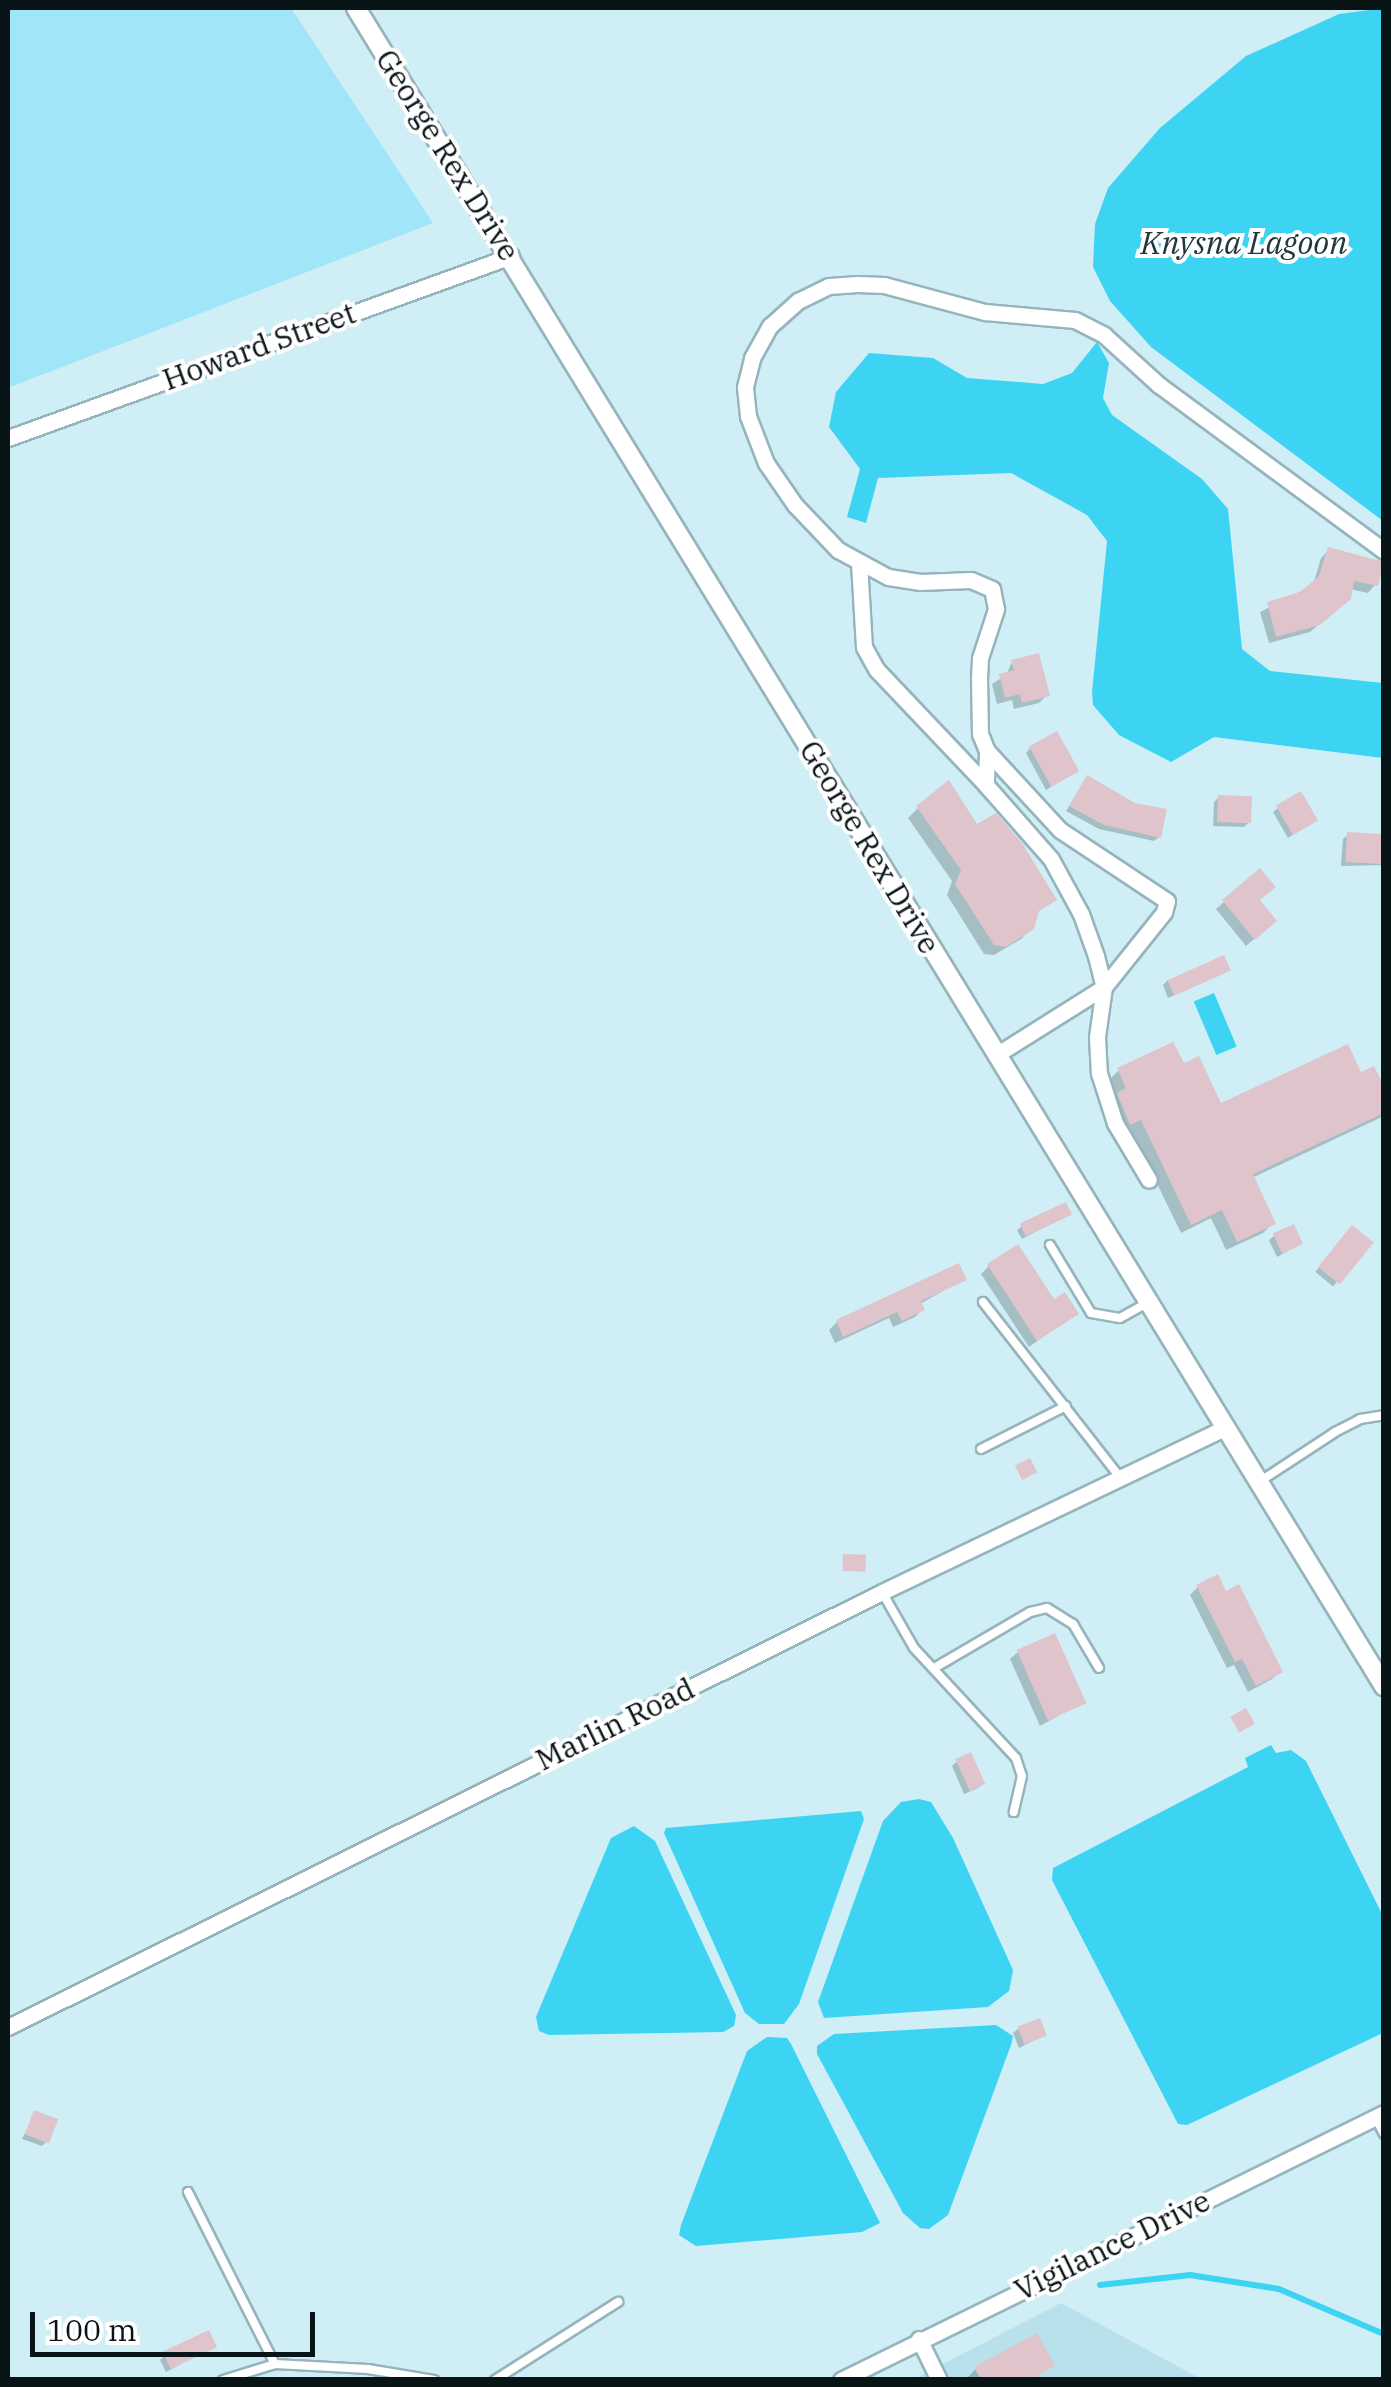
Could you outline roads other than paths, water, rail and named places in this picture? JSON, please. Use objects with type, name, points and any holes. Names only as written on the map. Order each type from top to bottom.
[{"type":"street","name":"George Rex Drive","points":[[356,8],[1384,1686]]},
{"type":"street","name":"Howard Street","points":[[8,438],[511,256]]},
{"type":"street","points":[[996,1055],[1104,987],[1164,912],[1167,900],[1060,830],[987,750],[980,734],[978,678],[980,658],[996,609],[992,589],[971,580],[920,582],[888,577],[859,563],[819,534],[766,463],[748,416],[745,387],[752,358],[784,314],[829,286],[857,284],[899,288],[984,312],[1076,320],[1104,335],[1159,385],[1384,551]]},
{"type":"street","points":[[859,563],[864,647],[876,670],[1051,858],[1081,914],[1104,987],[1097,1036],[1099,1072],[1115,1123],[1149,1180]]},
{"type":"street","points":[[986,785],[987,750]]},
{"type":"street","name":"Marlin Road","points":[[8,2027],[882,1592],[1226,1427]]},
{"type":"street","name":"Vigilance Drive","points":[[841,2380],[1379,2115]]},
{"type":"street","points":[[919,2339],[939,2380]]},
{"type":"lane","points":[[1050,1245],[1092,1314],[1120,1318],[1150,1301]]},
{"type":"lane","points":[[983,1302],[1121,1478]]},
{"type":"lane","points":[[982,1450],[1066,1406]]},
{"type":"lane","points":[[1259,1482],[1335,1432],[1360,1419],[1384,1415]]},
{"type":"lane","points":[[882,1592],[914,1648],[936,1667],[1016,1758],[1022,1776],[1014,1812]]},
{"type":"lane","points":[[936,1667],[1030,1612],[1047,1608],[1074,1624],[1099,1668]]},
{"type":"lane","points":[[1379,2115],[1384,2134]]},
{"type":"lane","points":[[188,2192],[275,2364]]},
{"type":"lane","points":[[495,2380],[618,2302]]},
{"type":"lane","points":[[223,2380],[275,2364],[368,2369],[434,2380]]},
{"type":"water","name":"Knysna Lagoon","points":[[1384,8],[1383,521],[1151,347],[1110,301],[1093,267],[1095,224],[1108,188],[1160,128],[1246,56],[1339,14]]},
{"type":"water","points":[[1097,342],[1109,363],[1103,398],[1112,415],[1202,479],[1228,509],[1242,649],[1270,671],[1383,683],[1383,758],[1214,737],[1171,762],[1119,735],[1093,705],[1092,692],[1107,541],[1087,515],[1011,473],[878,478],[866,523],[847,517],[860,469],[829,427],[836,392],[869,353],[933,358],[967,378],[1043,384],[1072,373]]},
{"type":"water","points":[[1214,993],[1237,1046],[1216,1055],[1194,1002]]},
{"type":"water","points":[[1271,1745],[1276,1753],[1291,1750],[1306,1761],[1383,1916],[1383,2033],[1187,2125],[1178,2124],[1052,1880],[1053,1868],[1248,1767],[1245,1758]]},
{"type":"water","points":[[901,1802],[931,1802],[953,1838],[1013,1970],[1009,1991],[988,2007],[824,2018],[818,2002],[883,1821]]},
{"type":"water","points":[[861,1811],[864,1819],[799,2004],[784,2024],[759,2024],[745,2013],[664,1833],[666,1828]]},
{"type":"water","points":[[634,1826],[655,1841],[736,2015],[734,2026],[723,2032],[549,2035],[539,2031],[536,2017],[611,1838]]},
{"type":"water","points":[[996,2025],[1013,2036],[1011,2045],[948,2215],[929,2229],[920,2228],[903,2213],[817,2054],[817,2046],[834,2034]]},
{"type":"water","points":[[767,2037],[787,2038],[791,2044],[880,2223],[862,2232],[696,2246],[679,2235],[681,2225],[747,2051]]},
{"type":"waterway","points":[[1100,2285],[1190,2275],[1279,2289],[1384,2334]]}]
